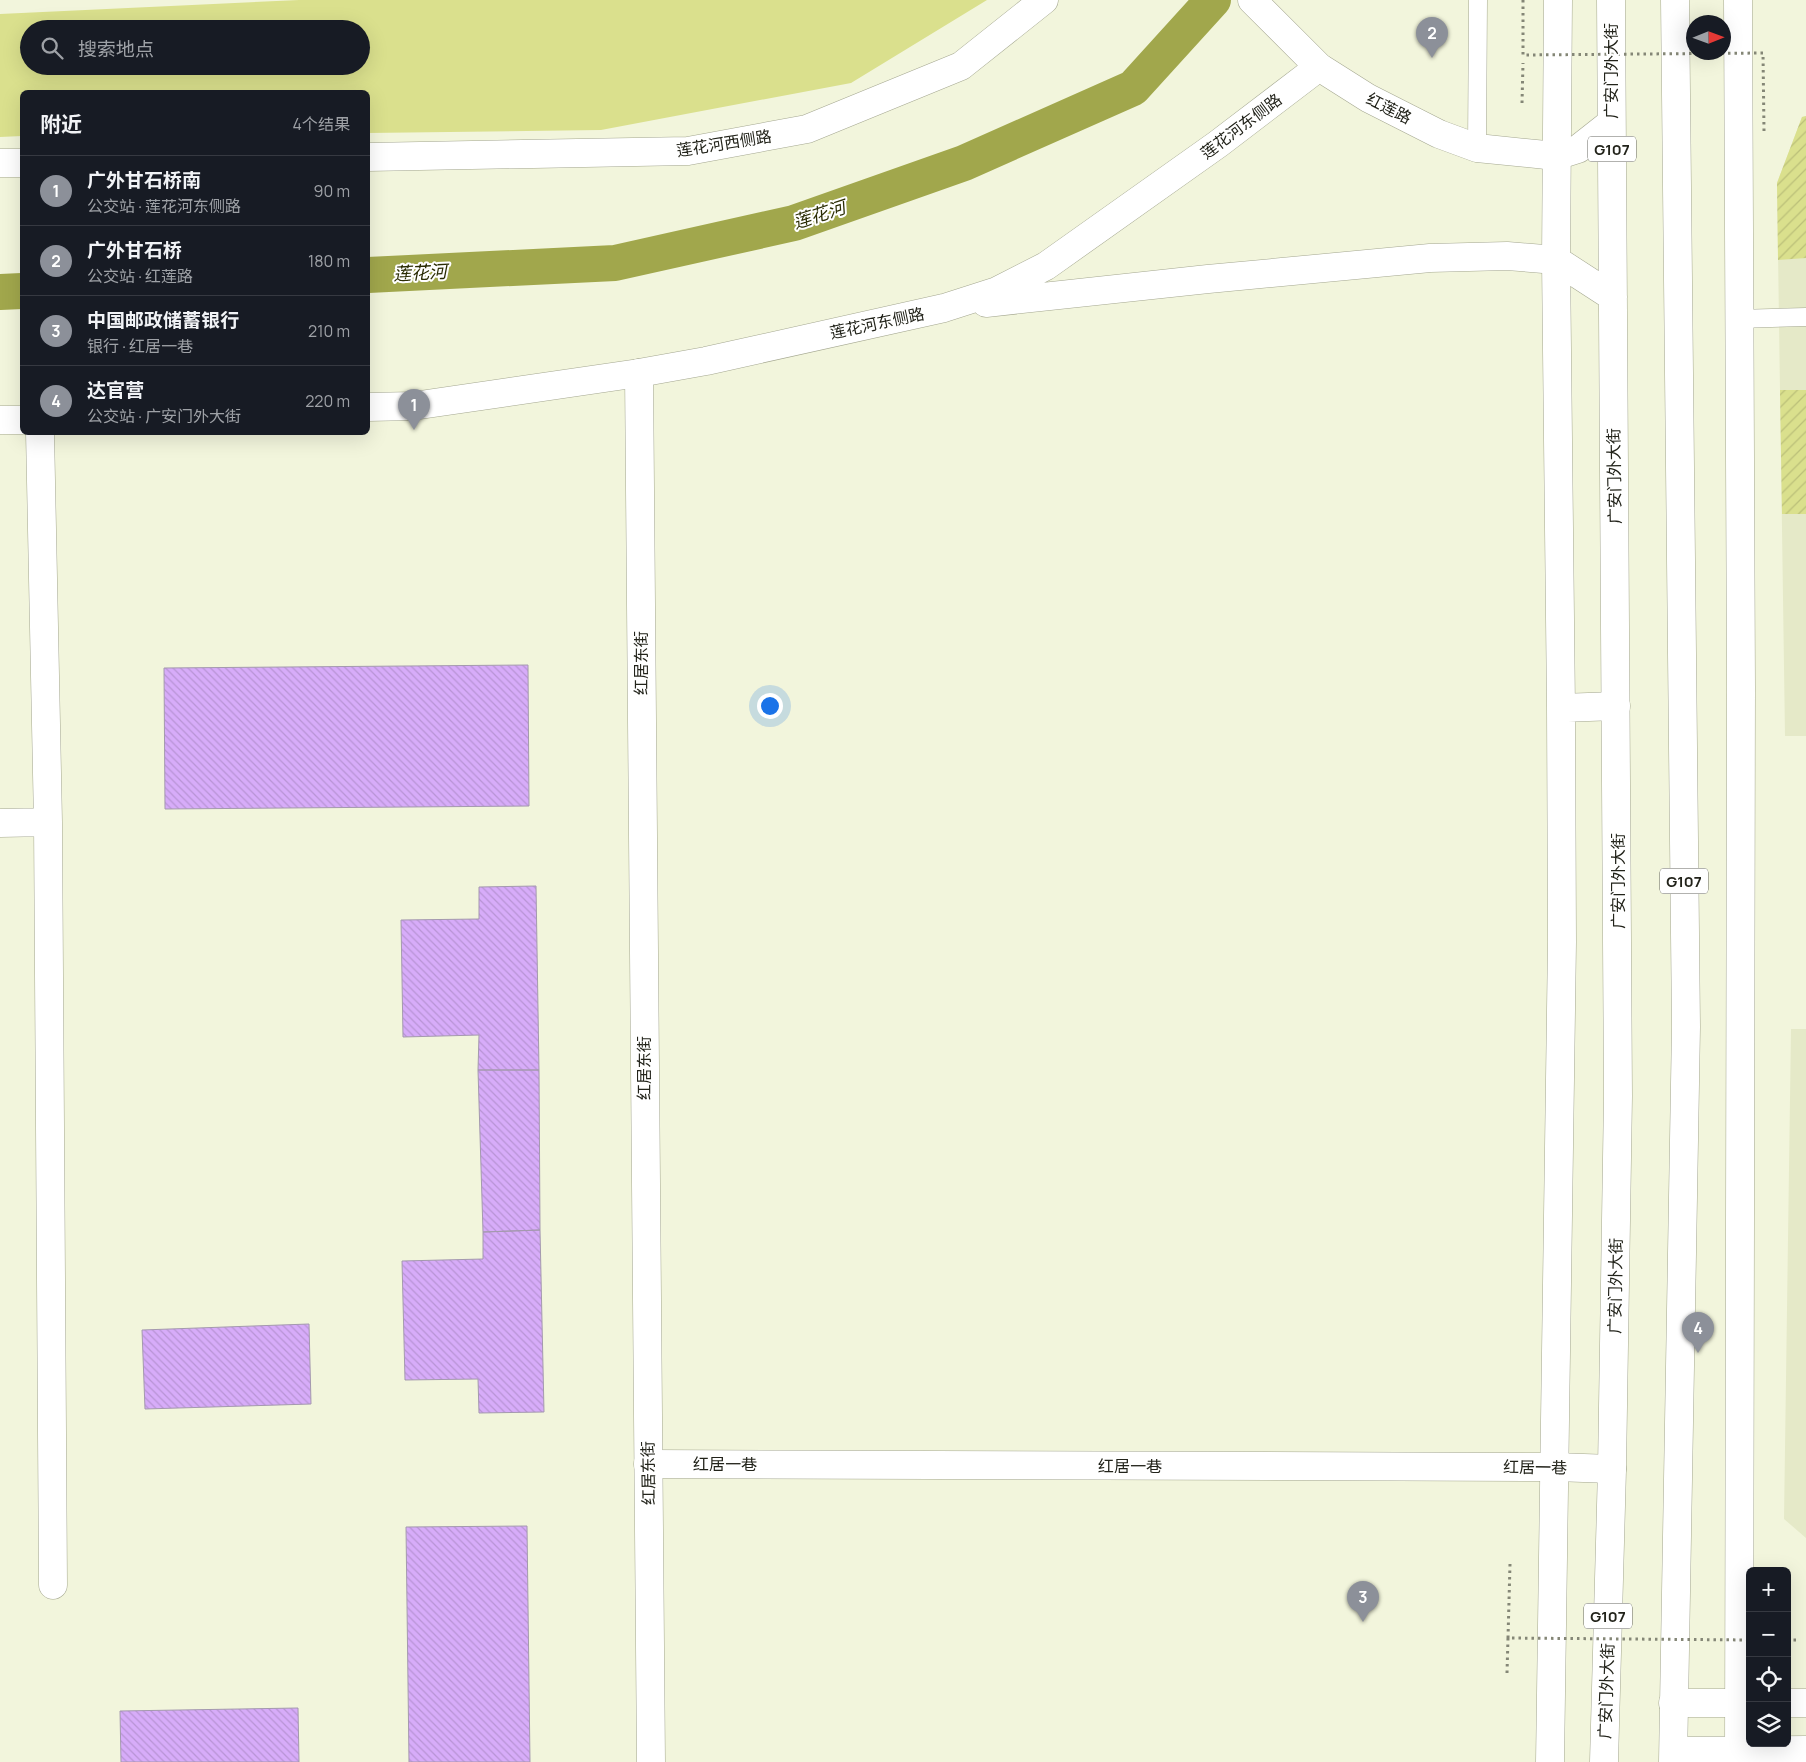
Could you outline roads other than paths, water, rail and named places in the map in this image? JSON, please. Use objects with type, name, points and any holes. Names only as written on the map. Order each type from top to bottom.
[{"type":"main road","name":"莲花河西侧路","points":[[370,157],[688,151],[807,129],[961,66],[1044,0]]},
{"type":"main road","name":"红莲路","points":[[1252,0],[1319,67],[1368,98],[1439,134],[1478,148],[1556,156]]},
{"type":"main road","points":[[1550,1762],[1562,942],[1556,260],[1558,0]]},
{"type":"main road","name":"广安门外大街","points":[[1604,1762],[1612,1469],[1618,1096],[1611,0]]},
{"type":"main road","name":"G107","points":[[1674,1757],[1673,1703],[1686,1027],[1675,0]]},
{"type":"main road","points":[[1738,0],[1744,1704],[1739,1757]]},
{"type":"main road","name":"莲花河东侧路","points":[[370,407],[413,406],[638,373],[706,361],[944,308],[997,291],[1046,266],[1218,144],[1319,67]]},
{"type":"main road","points":[[1556,156],[1578,149],[1611,123]]},
{"type":"main road","points":[[0,163],[20,162]]},
{"type":"main road","points":[[944,308],[1208,279],[1430,258],[1507,256],[1556,260],[1613,298]]},
{"type":"main road","name":"红居东街","points":[[638,373],[651,1762]]},
{"type":"main road","points":[[0,420],[20,420]]},
{"type":"main road","points":[[40,435],[48,822],[53,1586]]},
{"type":"main road","points":[[1561,708],[1616,706]]},
{"type":"main road","points":[[0,823],[48,822]]},
{"type":"main road","name":"红居一巷","points":[[648,1464],[1555,1467],[1612,1469]]},
{"type":"main road","points":[[1673,1703],[1744,1704]]},
{"type":"main road","points":[[1791,1703],[1806,1703]]},
{"type":"main road","points":[[1674,1757],[1739,1757],[1806,1750]]},
{"type":"lane","points":[[1478,0],[1478,148]]},
{"type":"lane","points":[[1738,319],[1806,317]]},
{"type":"waterway","name":"莲花河","points":[[370,275],[615,263],[794,223],[964,163],[1133,88],[1213,0]]},
{"type":"waterway","name":"莲花河","points":[[0,292],[20,291]]},
{"type":"place","name":"广外甘石桥","points":[[1432,58]]},
{"type":"place","name":"广外甘石桥南","points":[[414,430]]},
{"type":"place","name":"达官营","points":[[1698,1353]]},
{"type":"place","name":"中国邮政储蓄银行","points":[[1363,1622]]}]
